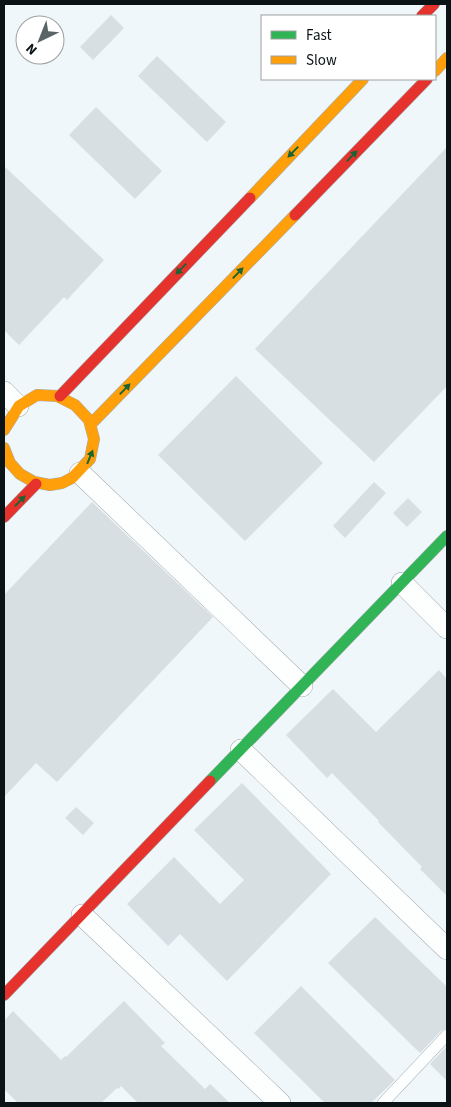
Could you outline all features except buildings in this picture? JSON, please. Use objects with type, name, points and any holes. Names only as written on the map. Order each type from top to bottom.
[{"type":"street","points":[[423,15],[434,4]]},
{"type":"street","points":[[436,70],[447,58]]},
{"type":"street","points":[[60,396],[362,80]]},
{"type":"street","points":[[91,424],[426,80]]},
{"type":"street","points":[[4,430],[11,399],[30,398],[45,394],[60,396],[73,402],[84,411],[91,424],[94,437],[93,450],[88,462],[80,473],[67,482],[52,486],[36,484],[20,476],[8,462],[4,448]]},
{"type":"street","points":[[80,473],[302,686]]},
{"type":"street","points":[[4,518],[36,484]]},
{"type":"street","points":[[4,996],[447,536]]},
{"type":"street","points":[[402,583],[447,628]]},
{"type":"street","points":[[240,750],[447,949]]},
{"type":"street","points":[[82,915],[280,1103]]},
{"type":"lane","points":[[383,1103],[447,1035]]},
{"type":"traffic: fast","points":[[210,781],[447,536]]},
{"type":"traffic: slow","points":[[436,70],[447,58]]},
{"type":"traffic: slow","points":[[250,198],[362,80]]},
{"type":"traffic: slow","points":[[91,424],[295,215]]},
{"type":"traffic: slow","points":[[4,430],[19,406],[37,395],[57,396],[75,405],[89,420],[94,439],[90,459],[72,478],[62,483],[50,485],[34,482],[20,474],[10,463],[4,448]]},
{"type":"traffic: jam","points":[[423,15],[434,4]]},
{"type":"traffic: jam","points":[[295,215],[426,80]]},
{"type":"traffic: jam","points":[[60,396],[250,198]]},
{"type":"traffic: jam","points":[[4,517],[36,484]]},
{"type":"traffic: jam","points":[[4,995],[210,781]]}]
